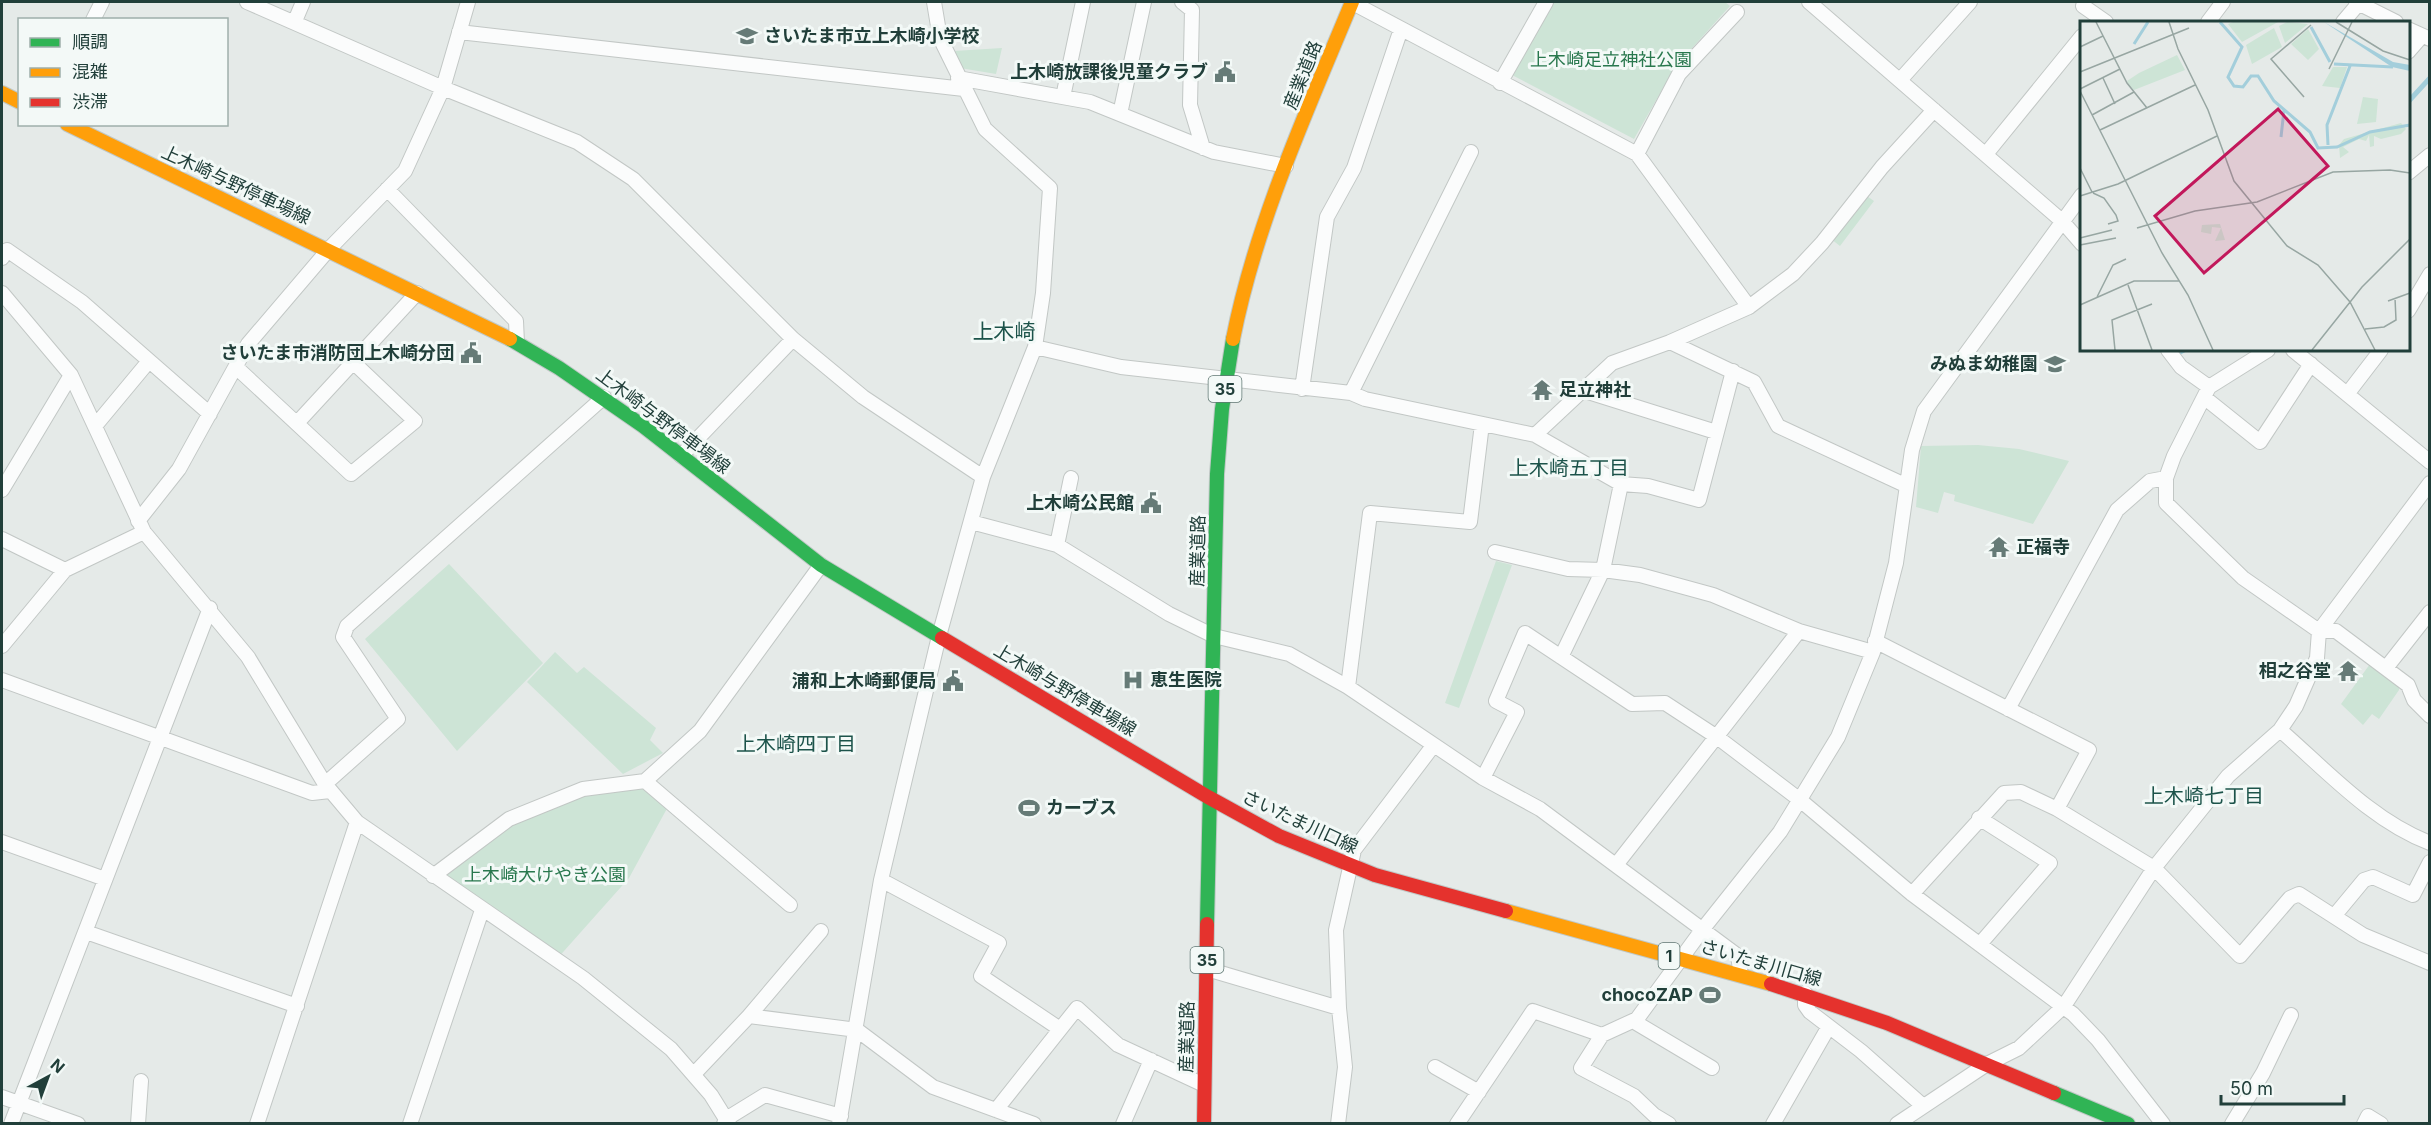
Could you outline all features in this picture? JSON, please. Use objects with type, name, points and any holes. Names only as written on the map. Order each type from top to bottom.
[{"type":"main road","name":"産業道路","points":[[1203,1124],[1218,473],[1226,377],[1252,267],[1286,166],[1352,2]]},
{"type":"main road","points":[[2,93],[18,101]]},
{"type":"main road","name":"上木崎与野停車場線","points":[[71,126],[329,249],[517,344],[604,397],[822,565],[1209,797]]},
{"type":"main road","name":"さいたま川口線","points":[[1209,797],[1279,836],[1349,865],[1428,891],[1806,993],[1987,1064],[2128,1124]]},
{"type":"street","points":[[94,18],[102,2]]},
{"type":"street","points":[[247,2],[295,21],[443,88],[577,142],[633,179],[793,339],[862,397],[983,477]]},
{"type":"street","points":[[295,21],[303,2]]},
{"type":"street","points":[[2,646],[65,570],[141,527],[179,469],[249,344],[329,249],[405,171],[443,88],[468,2]]},
{"type":"street","points":[[2,293],[71,375],[141,527],[248,657],[328,788],[357,822],[583,978],[671,1048],[694,1074],[726,1122],[765,1095],[840,1120],[881,880],[939,636],[983,477],[1035,347],[1043,293],[1050,188],[985,129],[940,38],[934,2]]},
{"type":"street","points":[[1063,97],[1083,2]]},
{"type":"street","points":[[1120,114],[1144,2]]},
{"type":"street","points":[[1182,2],[1192,10],[1190,105],[1203,148]]},
{"type":"street","points":[[1352,2],[1500,83],[1637,154],[1749,307]]},
{"type":"street","points":[[1500,83],[1546,2]]},
{"type":"street","points":[[1809,2],[1901,79],[2062,221],[2080,242]]},
{"type":"street","points":[[1822,13],[1832,2]]},
{"type":"street","points":[[1901,79],[1970,2]]},
{"type":"street","points":[[2209,21],[2223,2]]},
{"type":"street","points":[[2344,21],[2358,2],[2394,21]]},
{"type":"street","points":[[2083,6],[2099,20]]},
{"type":"street","points":[[1637,154],[1679,74],[1737,12]]},
{"type":"street","points":[[1302,389],[1328,217],[1354,168],[1401,29]]},
{"type":"street","points":[[2410,30],[2426,38],[2410,51]]},
{"type":"street","points":[[459,32],[961,83],[1063,97],[1090,102],[1203,148],[1286,166]]},
{"type":"street","points":[[1986,154],[2080,38]]},
{"type":"street","points":[[1535,435],[1612,363],[1670,342],[1749,307],[1793,274],[1822,243],[1882,167],[1934,110]]},
{"type":"street","points":[[1351,393],[1471,152]]},
{"type":"street","points":[[2410,172],[2430,155]]},
{"type":"street","points":[[387,189],[516,321],[517,344]]},
{"type":"street","points":[[1669,1124],[1654,1115],[1634,1096],[1581,1068],[1602,1035],[1633,1021],[1780,832],[1838,737],[1874,647],[1896,563],[1905,485],[1923,411],[2080,198]]},
{"type":"street","points":[[2,258],[7,250],[82,302],[210,414]]},
{"type":"street","points":[[2410,308],[2430,274]]},
{"type":"street","points":[[297,423],[417,293]]},
{"type":"street","points":[[681,456],[793,339]]},
{"type":"street","points":[[1670,342],[1754,382],[1778,426],[1905,485]]},
{"type":"street","points":[[1035,347],[1121,367],[1226,377],[1302,389],[1351,393],[1365,399],[1535,435],[1621,484],[1648,486],[1699,500],[1732,370]]},
{"type":"street","points":[[2170,351],[2181,367],[2260,442],[2311,364]]},
{"type":"street","points":[[2267,351],[2207,393],[2174,456],[2166,477],[2166,503],[2243,578],[2319,631],[2336,631],[2408,685],[2414,700],[2430,716]]},
{"type":"street","points":[[2294,351],[2430,462]]},
{"type":"street","points":[[2348,393],[2380,351]]},
{"type":"street","points":[[95,426],[149,361]]},
{"type":"street","points":[[237,368],[351,474],[415,421],[353,362]]},
{"type":"street","points":[[2,490],[71,375]]},
{"type":"street","points":[[1582,390],[1716,432]]},
{"type":"street","points":[[2,680],[312,793],[328,788],[398,719],[343,637],[347,626],[604,397]]},
{"type":"street","points":[[1348,687],[1370,513],[1470,522],[1482,424]]},
{"type":"street","points":[[2008,709],[2116,510],[2150,481],[2166,477]]},
{"type":"street","points":[[1057,544],[1071,478]]},
{"type":"street","points":[[1897,1124],[1922,1105],[1987,1064],[2019,1048],[2064,1006],[2154,868],[2228,776],[2280,730],[2296,706],[2317,658],[2319,631],[2430,483]]},
{"type":"street","points":[[1561,657],[1603,570],[1621,484]]},
{"type":"street","points":[[971,522],[1057,544],[1169,614],[1214,636],[1289,654],[1348,687],[1483,778],[1540,809],[1738,956],[1741,975]]},
{"type":"street","points":[[2,539],[65,570]]},
{"type":"street","points":[[1495,552],[1568,569],[1603,570],[1640,575],[1713,595],[1798,631],[1874,647],[2008,709],[2089,750],[2057,809]]},
{"type":"street","points":[[433,876],[509,819],[583,789],[645,781],[700,731],[822,565]]},
{"type":"street","points":[[11,1124],[210,608]]},
{"type":"street","points":[[2386,668],[2430,612]]},
{"type":"street","points":[[1616,865],[1798,631]]},
{"type":"street","points":[[1483,778],[1517,712],[1496,701],[1525,633],[1632,704],[1665,703],[1717,737],[1800,800],[1912,894],[2064,1006],[2098,1040],[2163,1124]]},
{"type":"street","points":[[2280,730],[2373,810],[2407,834],[2430,843]]},
{"type":"street","points":[[1338,1124],[1345,1067],[1339,1008],[1336,930],[1349,865],[1354,850],[1433,746]]},
{"type":"street","points":[[645,781],[790,905]]},
{"type":"street","points":[[1912,894],[2004,793],[2021,792],[2057,809],[2154,868],[2240,956],[2290,898],[2299,894],[2363,935],[2430,963]]},
{"type":"street","points":[[1979,818],[2050,863],[1980,944]]},
{"type":"street","points":[[257,1124],[357,822]]},
{"type":"street","points":[[2,842],[105,879]]},
{"type":"street","points":[[2335,915],[2364,880],[2373,877],[2413,895],[2430,862]]},
{"type":"street","points":[[881,880],[999,943],[981,976],[1060,1029]]},
{"type":"street","points":[[410,1124],[482,910]]},
{"type":"street","points":[[694,1074],[749,1016],[821,931]]},
{"type":"street","points":[[86,932],[297,1006]]},
{"type":"street","points":[[1206,969],[1339,1008]]},
{"type":"street","points":[[1806,993],[1805,1005],[1828,1028],[1861,1051],[1922,1105]]},
{"type":"street","points":[[996,1110],[1077,1008],[1118,1045],[1204,1085]]},
{"type":"street","points":[[1457,1124],[1533,1011],[1602,1035]]},
{"type":"street","points":[[2232,1124],[2263,1073],[2291,1015]]},
{"type":"street","points":[[749,1016],[856,1030],[933,1087],[1034,1124]]},
{"type":"street","points":[[1633,1021],[1712,1068]]},
{"type":"street","points":[[1773,1124],[1828,1028]]},
{"type":"street","points":[[1123,1124],[1151,1060]]},
{"type":"street","points":[[1435,1067],[1479,1092]]},
{"type":"street","points":[[138,1124],[141,1081]]},
{"type":"street","points":[[2,1097],[78,1124]]},
{"type":"street","points":[[2364,1124],[2368,1116],[2381,1124]]},
{"type":"green space","name":"上木崎足立神社公園","points":[[1553,2],[1725,2],[1730,6],[1675,67],[1634,139],[1512,75]]},
{"type":"green space","points":[[1002,48],[996,74],[960,68],[954,51]]},
{"type":"green space","points":[[1864,194],[1874,201],[1840,246],[1831,239]]},
{"type":"green space","points":[[1978,445],[2019,449],[2069,461],[2033,524],[1954,501],[1955,495],[1944,492],[1938,513],[1916,507],[1921,446]]},
{"type":"green space","points":[[1496,561],[1512,565],[1459,708],[1445,703]]},
{"type":"green space","points":[[449,564],[543,663],[457,751],[365,639]]},
{"type":"green space","points":[[555,652],[577,673],[584,667],[656,728],[650,740],[663,753],[623,774],[527,682]]},
{"type":"green space","points":[[2370,664],[2399,685],[2399,690],[2379,719],[2372,714],[2363,725],[2341,704]]},
{"type":"green space","name":"上木崎大けやき公園","points":[[645,781],[670,803],[629,878],[556,960],[433,876],[509,819],[583,789]]},
{"type":"waterway","points":[[2410,100],[2430,78]]},
{"type":"traffic: fast","points":[[510,339],[559,368],[643,426],[821,565],[942,638]]},
{"type":"traffic: fast","points":[[1207,924],[1217,474],[1222,409],[1233,339]]},
{"type":"traffic: fast","points":[[2054,1093],[2128,1124]]},
{"type":"traffic: slow","points":[[1233,339],[1243,295],[1269,210],[1352,2]]},
{"type":"traffic: slow","points":[[2,93],[18,101]]},
{"type":"traffic: slow","points":[[71,126],[510,339]]},
{"type":"traffic: slow","points":[[1506,911],[1771,984]]},
{"type":"traffic: jam","points":[[942,638],[1208,797]]},
{"type":"traffic: jam","points":[[1208,797],[1279,836],[1375,875],[1506,911]]},
{"type":"traffic: jam","points":[[1204,1124],[1207,924]]},
{"type":"traffic: jam","points":[[1771,984],[1887,1023],[2054,1093]]},
{"type":"place","name":"さいたま市立上木崎小学校","points":[[747,36]]},
{"type":"place","name":"上木崎放課後児童クラブ","points":[[1225,72]]},
{"type":"place","name":"さいたま市消防団上木崎分団","points":[[471,353]]},
{"type":"place","name":"みぬま幼稚園","points":[[2055,364]]},
{"type":"place","name":"足立神社","points":[[1542,390]]},
{"type":"place","name":"上木崎公民館","points":[[1151,503]]},
{"type":"place","name":"正福寺","points":[[1999,547]]},
{"type":"place","name":"相之谷堂","points":[[2348,671]]},
{"type":"place","name":"恵生医院","points":[[1133,680]]},
{"type":"place","name":"浦和上木崎郵便局","points":[[953,681]]},
{"type":"place","name":"カーブス","points":[[1029,808]]},
{"type":"place","name":"chocoZAP","points":[[1710,995]]},
{"type":"district","name":"上木崎","points":[[1004,332]]},
{"type":"district","name":"上木崎五丁目","points":[[1569,468]]},
{"type":"district","name":"上木崎四丁目","points":[[796,744]]},
{"type":"district","name":"上木崎七丁目","points":[[2204,796]]}]
